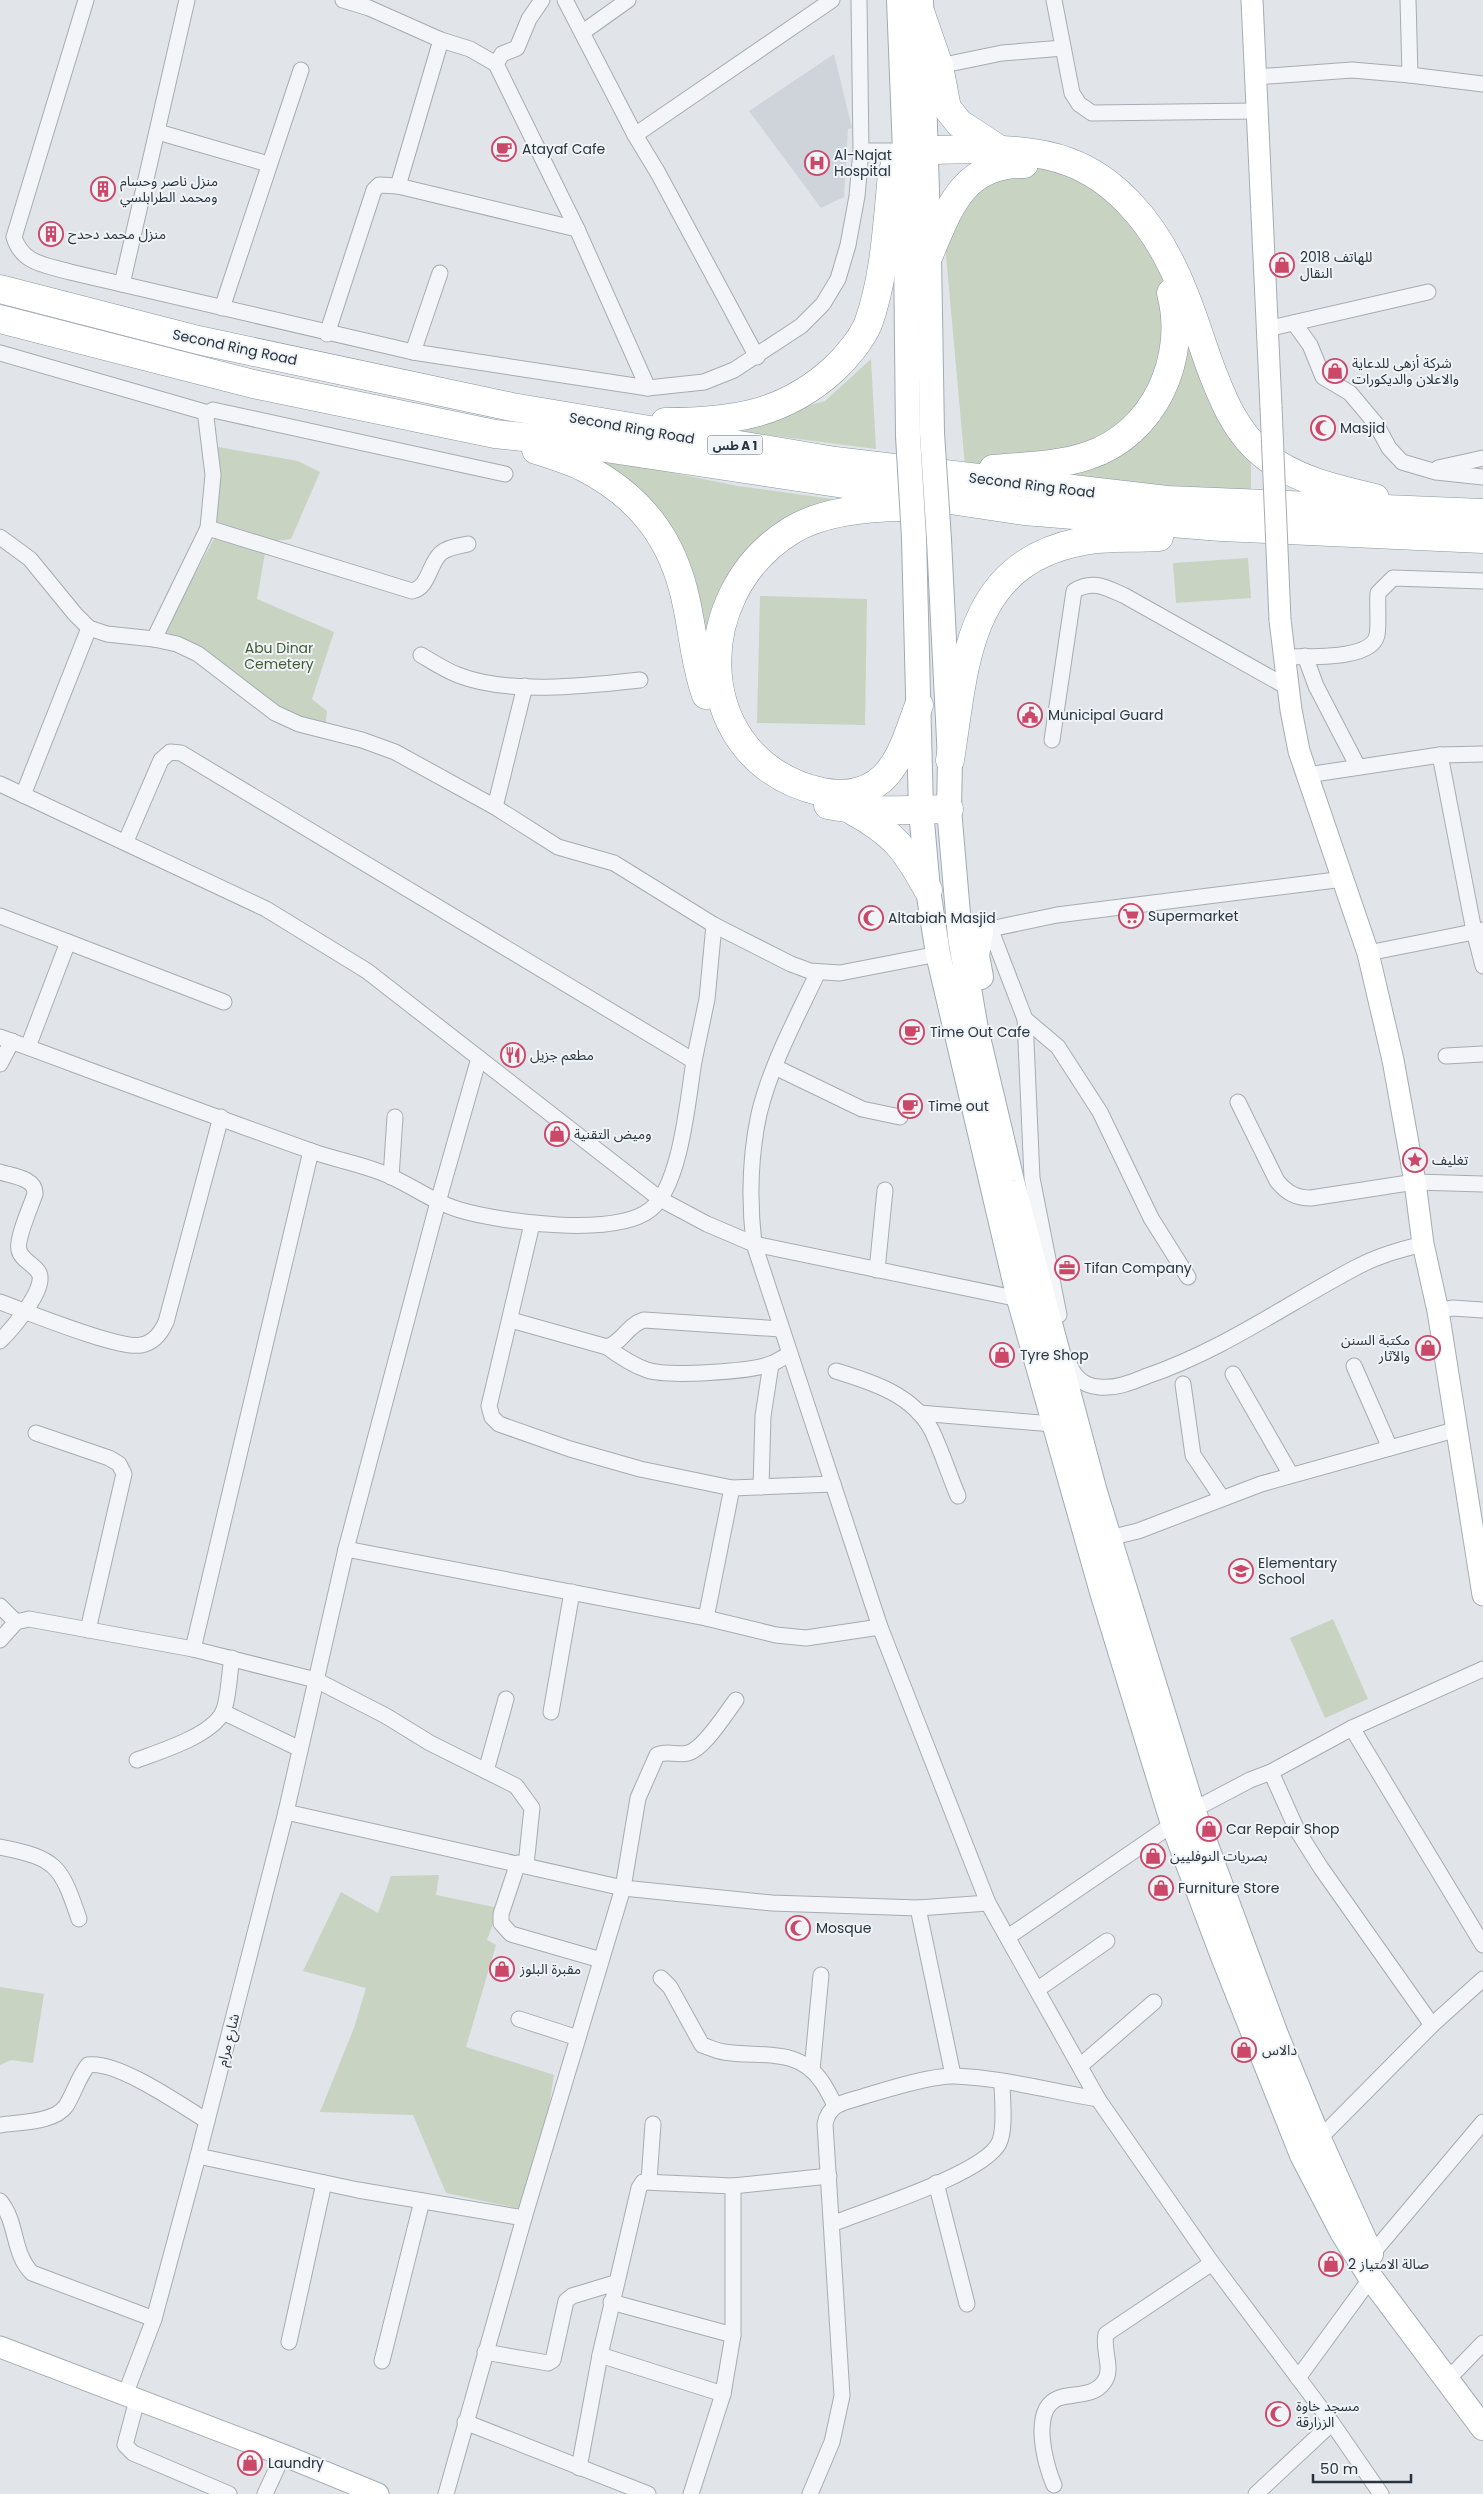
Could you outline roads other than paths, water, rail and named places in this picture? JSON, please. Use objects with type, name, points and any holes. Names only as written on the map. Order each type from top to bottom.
[{"type":"highway","points":[[914,5],[938,66],[947,108],[959,123],[1000,150]]},
{"type":"highway","points":[[512,407],[582,410],[666,422],[739,418],[780,406],[817,384],[844,360],[867,326],[879,287],[892,174],[896,162],[915,151],[1000,150],[1036,153],[1069,162],[1115,189],[1136,211],[1172,264],[1225,405],[1253,445],[1263,454],[1282,468],[1308,480],[1437,512]]},
{"type":"highway","points":[[923,472],[941,469],[987,470],[1066,462],[1090,455],[1114,443],[1133,428],[1153,405],[1171,368],[1176,343],[1176,312],[1168,280],[1149,244],[1108,198],[1087,183],[1064,172],[1038,165],[1012,164],[990,168],[960,190],[951,204],[929,255]]},
{"type":"highway","name":"Second Ring Road","points":[[0,290],[198,340],[512,407],[717,442],[923,472],[1167,500],[1483,513]]},
{"type":"highway","name":"Second Ring Road","points":[[0,319],[253,384],[495,434],[552,440],[1024,511],[1222,527],[1483,540]]},
{"type":"highway","points":[[495,434],[582,466],[613,485],[640,507],[662,534],[678,566],[703,687],[718,724],[745,761],[778,787],[816,802],[850,809],[949,809]]},
{"type":"highway","points":[[919,705],[890,771],[872,786],[852,794],[834,794],[811,789],[783,777],[755,757],[735,730],[720,696],[717,669],[719,634],[729,604],[743,577],[763,553],[792,530],[828,516],[891,507],[1024,511]]},
{"type":"highway","points":[[950,760],[966,653],[973,632],[986,605],[998,588],[1016,571],[1054,550],[1078,542],[1152,537],[1222,527]]},
{"type":"highway","points":[[850,809],[887,831],[909,856],[928,890]]},
{"type":"main road","points":[[914,5],[915,151],[908,436],[914,538],[921,810],[928,890],[938,954],[1019,1300],[1053,1424],[1085,1494],[1108,1538],[1302,2155],[1342,2232],[1371,2266],[1483,2428]]},
{"type":"main road","points":[[915,151],[929,255],[932,433],[950,760],[949,809],[977,932],[976,1029],[1085,1494],[1173,1824],[1265,2036],[1319,2139],[1371,2266],[1412,2327],[1483,2412]]},
{"type":"street","points":[[86,0],[14,238],[18,250],[29,260],[70,272],[327,334],[413,352],[648,388],[704,382],[734,370],[757,357],[801,326],[823,304],[838,279],[848,245],[857,196],[861,151],[859,0]]},
{"type":"street","points":[[122,284],[158,132],[186,0]]},
{"type":"street","points":[[343,0],[369,8],[441,40],[470,49],[496,64],[577,229],[648,388]]},
{"type":"street","points":[[496,64],[502,54],[517,48],[529,19],[542,0]]},
{"type":"street","points":[[565,0],[636,136],[658,173],[757,357]]},
{"type":"street","points":[[583,32],[628,0]]},
{"type":"street","points":[[636,136],[832,0]]},
{"type":"street","points":[[1054,0],[1072,93],[1079,104],[1092,113],[1256,111]]},
{"type":"street","points":[[1252,0],[1280,620],[1294,657],[1316,686],[1358,767]]},
{"type":"street","points":[[1408,0],[1410,76]]},
{"type":"street","points":[[398,186],[441,40]]},
{"type":"street","points":[[938,66],[1002,53],[1064,48]]},
{"type":"street","points":[[222,308],[268,164],[301,70]]},
{"type":"street","points":[[1256,77],[1352,70],[1483,84]]},
{"type":"street","points":[[158,132],[268,164]]},
{"type":"street","points":[[861,151],[915,151]]},
{"type":"street","points":[[327,334],[374,190],[380,185],[398,186],[577,229]]},
{"type":"street","points":[[413,352],[440,273]]},
{"type":"street","points":[[1267,329],[1428,292]]},
{"type":"street","points":[[1294,323],[1310,346],[1324,377],[1350,394],[1376,424],[1389,448],[1402,462],[1427,470],[1483,477]]},
{"type":"street","points":[[0,353],[208,413]]},
{"type":"street","points":[[154,639],[208,528],[213,475],[206,418],[208,413],[213,410],[505,474]]},
{"type":"street","points":[[1427,470],[1483,458]]},
{"type":"street","points":[[208,528],[412,591],[418,590],[423,585],[436,558],[442,552],[468,544]]},
{"type":"street","points":[[0,537],[30,559],[75,614],[89,628],[107,634],[154,639],[177,644],[198,654],[275,713],[299,724],[362,740],[395,752],[496,807],[558,847],[614,863],[714,925],[791,964],[818,972],[850,972],[938,954]]},
{"type":"street","points":[[1294,657],[1353,654],[1368,649],[1378,635],[1378,593],[1393,578],[1483,580]]},
{"type":"street","points":[[1052,740],[1074,591],[1087,585],[1104,586],[1125,596],[1288,686]]},
{"type":"street","points":[[23,795],[89,628]]},
{"type":"street","points":[[421,655],[458,675],[492,683],[525,686],[581,687],[640,680]]},
{"type":"street","points":[[1294,657],[1288,686],[1295,734],[1307,775],[1368,953],[1393,1060],[1415,1182],[1423,1244],[1438,1311],[1479,1539],[1483,1595]]},
{"type":"street","points":[[496,807],[525,686]]},
{"type":"street","points":[[126,841],[161,760],[170,752],[181,753],[694,1061]]},
{"type":"street","points":[[1307,775],[1440,755],[1483,754]]},
{"type":"street","points":[[1440,755],[1478,930],[1483,966]]},
{"type":"street","points":[[0,784],[126,841],[266,909],[367,971],[660,1199],[707,1224],[754,1244],[1019,1300]]},
{"type":"street","points":[[1188,1277],[1151,1218],[1100,1112],[1058,1047],[1025,1019],[977,932],[1057,915],[1344,879]]},
{"type":"street","points":[[0,916],[224,1002]]},
{"type":"street","points":[[0,1064],[6,1039],[311,1151],[391,1177],[438,1202],[460,1210],[532,1224],[595,1224],[632,1219],[650,1210],[660,1199],[672,1174],[682,1135],[694,1061],[707,999],[714,925]]},
{"type":"street","points":[[1368,953],[1478,930]]},
{"type":"street","points":[[28,1047],[68,942]]},
{"type":"street","points":[[818,972],[775,1067],[760,1112],[754,1143],[752,1214],[754,1244],[880,1627],[988,1903],[1038,1989],[1098,2099],[1212,2263],[1332,2422],[1380,2494]]},
{"type":"street","points":[[1025,1019],[1032,1178],[1071,1370],[1085,1383],[1098,1387],[1121,1386],[1167,1369],[1253,1328],[1358,1266],[1394,1251],[1423,1244]]},
{"type":"street","points":[[1446,1056],[1483,1054]]},
{"type":"street","name":"شارع مرام","points":[[229,2494],[134,2454],[125,2445],[131,2398],[198,2156],[286,1812],[346,1549],[438,1202],[479,1058]]},
{"type":"street","points":[[775,1067],[862,1109],[900,1117]]},
{"type":"street","points":[[1238,1102],[1277,1181],[1285,1190],[1296,1196],[1311,1198],[1415,1182],[1483,1184]]},
{"type":"street","points":[[0,1302],[128,1345],[141,1345],[159,1334],[166,1322],[221,1117]]},
{"type":"street","points":[[391,1177],[395,1117]]},
{"type":"street","points":[[193,1649],[311,1151]]},
{"type":"street","points":[[0,1172],[29,1181],[35,1190],[18,1246],[21,1255],[38,1271],[40,1282],[24,1311],[0,1342]]},
{"type":"street","points":[[877,1270],[885,1190]]},
{"type":"street","points":[[532,1224],[511,1320],[489,1406],[492,1417],[499,1424],[570,1449],[640,1469],[732,1488],[833,1484]]},
{"type":"street","points":[[1438,1311],[1452,1308],[1483,1310]]},
{"type":"street","points":[[511,1320],[599,1347],[617,1344],[634,1324],[644,1320],[782,1329]]},
{"type":"street","points":[[606,1347],[620,1357],[648,1370],[719,1372],[771,1364],[789,1354]]},
{"type":"street","points":[[762,1487],[763,1416],[771,1364]]},
{"type":"street","points":[[1354,1366],[1390,1448]]},
{"type":"street","points":[[836,1371],[871,1382],[894,1392],[919,1413],[931,1430],[958,1496]]},
{"type":"street","points":[[1232,1374],[1281,1461],[1291,1475]]},
{"type":"street","points":[[1183,1384],[1193,1455],[1222,1498]]},
{"type":"street","points":[[919,1413],[1053,1424]]},
{"type":"street","points":[[1108,1538],[1138,1531],[1222,1498],[1291,1475],[1458,1430]]},
{"type":"street","points":[[36,1433],[109,1458],[119,1464],[124,1474],[88,1630]]},
{"type":"street","points":[[706,1618],[732,1488]]},
{"type":"street","points":[[346,1549],[706,1618],[743,1629],[806,1638],[880,1627]]},
{"type":"street","points":[[551,1712],[572,1592]]},
{"type":"street","points":[[0,1606],[16,1622]]},
{"type":"street","points":[[0,1640],[16,1622],[29,1619],[193,1649],[316,1680],[516,1786],[532,1808],[522,1864],[501,1914],[501,1923],[511,1934],[601,1960]]},
{"type":"street","points":[[138,1760],[191,1738],[214,1723],[223,1712],[232,1658]]},
{"type":"street","points":[[1193,1810],[1250,1780],[1271,1772],[1352,1728],[1483,1668]]},
{"type":"street","points":[[486,1771],[506,1699]]},
{"type":"street","points":[[446,2494],[524,2218],[623,1888],[638,1798],[657,1755],[665,1751],[688,1753],[699,1746],[736,1700]]},
{"type":"street","points":[[223,1712],[300,1750]]},
{"type":"street","points":[[1352,1728],[1483,1945]]},
{"type":"street","points":[[1271,1772],[1297,1830],[1321,1868],[1432,2025]]},
{"type":"street","points":[[286,1812],[623,1888],[772,1903],[918,1908],[988,1903]]},
{"type":"street","points":[[1008,1937],[1173,1824]]},
{"type":"street","points":[[0,1847],[42,1857],[54,1866],[70,1890],[80,1920]]},
{"type":"street","points":[[918,1908],[953,2076]]},
{"type":"street","points":[[1038,1989],[1107,1941]]},
{"type":"street","points":[[812,2070],[821,1975]]},
{"type":"street","points":[[661,1978],[670,1987],[702,2045],[724,2052],[778,2054],[796,2059],[812,2070],[822,2081],[835,2106]]},
{"type":"street","points":[[1319,2139],[1432,2025],[1483,1979]]},
{"type":"street","points":[[1080,2066],[1154,2002]]},
{"type":"street","points":[[519,2019],[578,2038]]},
{"type":"street","points":[[0,2125],[45,2118],[59,2113],[65,2107],[82,2072],[88,2065],[98,2063],[147,2085],[207,2121]]},
{"type":"street","points":[[810,2494],[832,2442],[842,2396],[825,2124],[827,2113],[835,2106],[898,2086],[953,2076],[1002,2082],[1098,2099]]},
{"type":"street","points":[[832,2224],[955,2176],[991,2153],[999,2142],[1002,2130],[1002,2082]]},
{"type":"street","points":[[1298,2378],[1371,2266],[1483,2122]]},
{"type":"street","points":[[649,2181],[653,2124]]},
{"type":"street","points":[[198,2156],[324,2183],[524,2218]]},
{"type":"street","points":[[579,2468],[611,2302],[639,2188],[643,2182],[733,2186],[829,2176]]},
{"type":"street","points":[[288,2342],[324,2183]]},
{"type":"street","points":[[936,2183],[967,2304]]},
{"type":"street","points":[[691,2494],[723,2394],[732,2335],[733,2186]]},
{"type":"street","points":[[382,2360],[422,2201]]},
{"type":"street","points":[[0,2202],[10,2215],[23,2264],[32,2273],[154,2319]]},
{"type":"street","points":[[1054,2485],[1046,2468],[1043,2439],[1043,2415],[1050,2404],[1057,2399],[1094,2391],[1105,2382],[1109,2369],[1104,2345],[1106,2334],[1212,2263]]},
{"type":"street","points":[[485,2352],[548,2363],[553,2360],[566,2301],[572,2296],[616,2283]]},
{"type":"street","points":[[611,2302],[732,2335]]},
{"type":"street","points":[[1452,2375],[1483,2344]]},
{"type":"street","points":[[0,2347],[283,2455],[378,2494]]},
{"type":"street","points":[[600,2355],[723,2394]]},
{"type":"street","points":[[466,2422],[648,2494]]},
{"type":"street","points":[[1256,2494],[1332,2422]]},
{"type":"street","points":[[265,2494],[283,2455]]},
{"type":"place","name":"Atayaf Cafe","points":[[504,149]]},
{"type":"place","name":"Al-Najat Hospital","points":[[817,163]]},
{"type":"place","name":"منزل ناصر وحسام ومحمد الطرابلسي","points":[[103,189]]},
{"type":"place","name":"منزل محمد دحدح","points":[[51,234]]},
{"type":"place","name":"2018 للهاتف النقال","points":[[1282,265]]},
{"type":"place","name":"شركة أزهى للدعاية والاعلان والديكورات","points":[[1335,371]]},
{"type":"place","name":"Masjid","points":[[1323,428]]},
{"type":"place","name":"Municipal Guard","points":[[1030,715]]},
{"type":"place","name":"Supermarket","points":[[1131,916]]},
{"type":"place","name":"Altabiah Masjid","points":[[871,918]]},
{"type":"place","name":"Time Out Cafe","points":[[912,1032]]},
{"type":"place","name":"مطعم جزيل","points":[[513,1055]]},
{"type":"place","name":"Time out","points":[[910,1106]]},
{"type":"place","name":"وميض التقنية","points":[[557,1134]]},
{"type":"place","name":"تغليف","points":[[1415,1160]]},
{"type":"place","name":"Tifan Company","points":[[1067,1268]]},
{"type":"place","name":"مكتبة السنن والآثار","points":[[1428,1348]]},
{"type":"place","name":"Tyre Shop","points":[[1002,1355]]},
{"type":"place","name":"Elementary School","points":[[1241,1571]]},
{"type":"place","name":"Car Repair Shop","points":[[1209,1829]]},
{"type":"place","name":"بصريات النوفليين","points":[[1153,1856]]},
{"type":"place","name":"Furniture Store","points":[[1161,1888]]},
{"type":"place","name":"Mosque","points":[[798,1928]]},
{"type":"place","name":"مقبرة البلوز","points":[[502,1969]]},
{"type":"place","name":"دالاس","points":[[1244,2050]]},
{"type":"place","name":"صالة الامتياز 2","points":[[1331,2264]]},
{"type":"place","name":"مسجد خاوة الزرارقة","points":[[1278,2414]]},
{"type":"place","name":"Laundry","points":[[250,2463]]},
{"type":"park label","name":"Abu Dinar Cemetery","points":[[279,656]]}]
